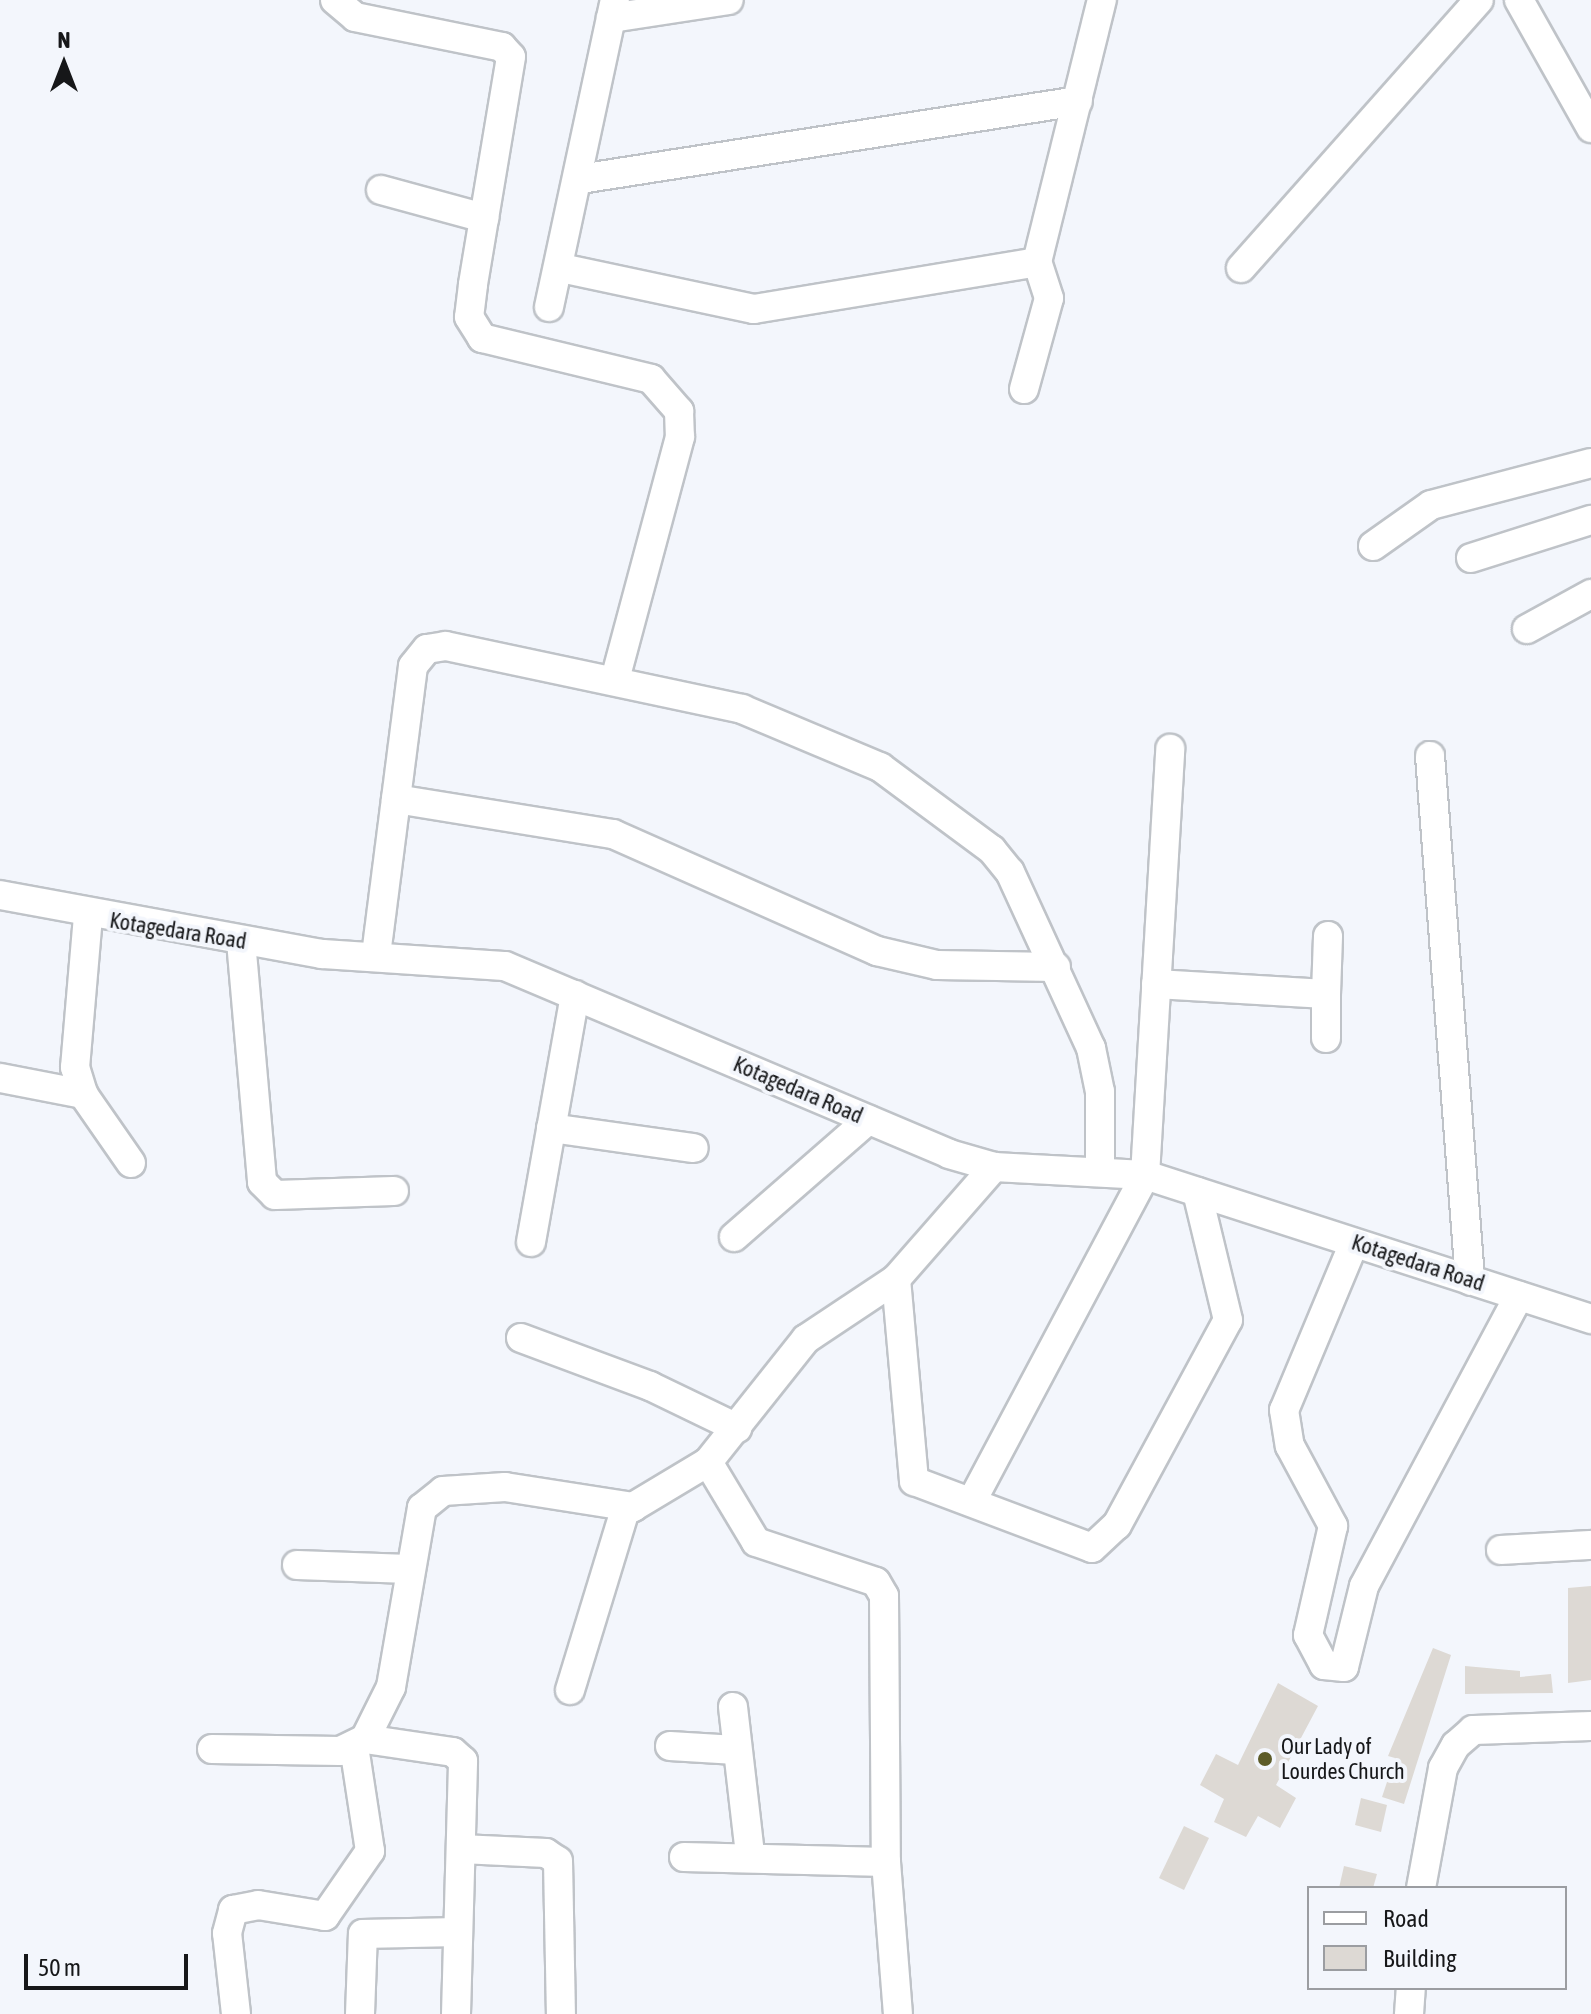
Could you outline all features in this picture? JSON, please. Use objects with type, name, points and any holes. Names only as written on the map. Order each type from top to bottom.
[{"type":"street","points":[[335,0],[355,17],[502,47],[511,57],[469,317],[482,338],[651,379],[679,411],[680,437],[615,680]]},
{"type":"street","points":[[549,307],[561,268],[613,9],[729,0]]},
{"type":"street","points":[[1024,389],[1049,298],[1037,262],[1102,0]]},
{"type":"street","points":[[1241,268],[1479,0]]},
{"type":"street","points":[[1519,0],[1591,128]]},
{"type":"street","points":[[580,179],[1078,101]]},
{"type":"street","points":[[381,190],[484,218]]},
{"type":"street","points":[[561,268],[754,309],[1037,262]]},
{"type":"street","points":[[1373,546],[1431,505],[1591,463]]},
{"type":"street","points":[[1471,558],[1591,520]]},
{"type":"street","points":[[1527,629],[1591,594]]},
{"type":"street","points":[[376,955],[413,666],[427,649],[615,680],[742,709],[880,767],[992,850],[1056,967],[1096,1069],[1100,1172]]},
{"type":"street","points":[[973,1499],[1145,1175],[1170,749]]},
{"type":"street","points":[[1430,756],[1470,1280]]},
{"type":"street","points":[[396,799],[613,834],[877,951],[937,965],[1056,967]]},
{"type":"street","name":"Kotagedara Road","points":[[0,895],[88,916],[241,941],[505,966],[868,1120],[994,1167],[1145,1175],[1591,1319]]},
{"type":"street","points":[[88,916],[75,1067],[83,1094],[131,1163]]},
{"type":"street","points":[[1326,1038],[1328,936]]},
{"type":"street","points":[[241,941],[262,1182],[275,1195],[394,1191]]},
{"type":"street","points":[[1156,984],[1326,994]]},
{"type":"street","points":[[531,1242],[575,995]]},
{"type":"street","points":[[0,1078],[83,1094]]},
{"type":"street","points":[[734,1237],[868,1120]]},
{"type":"street","points":[[551,1128],[694,1148]]},
{"type":"street","points":[[236,2014],[227,1933],[233,1910],[258,1905],[325,1916],[370,1851],[360,1742],[391,1687],[415,1520],[443,1491],[547,1490],[626,1507],[708,1462],[806,1339],[896,1279],[994,1167]]},
{"type":"street","points":[[896,1279],[909,1470],[924,1488],[973,1499],[1080,1548],[1106,1541],[1228,1320],[1197,1192]]},
{"type":"street","points":[[1354,1243],[1284,1410],[1287,1438],[1333,1526],[1308,1635],[1324,1665],[1344,1667],[1364,1586],[1519,1296]]},
{"type":"street","points":[[521,1338],[650,1386],[737,1428]]},
{"type":"street","points":[[708,1462],[756,1542],[880,1586],[886,1862],[898,2014]]},
{"type":"street","points":[[570,1690],[626,1507]]},
{"type":"street","points":[[1501,1550],[1591,1545]]},
{"type":"street","points":[[297,1565],[409,1569]]},
{"type":"street","points":[[733,1707],[750,1854]]},
{"type":"street","points":[[1421,1886],[1443,1768],[1456,1745],[1473,1730],[1591,1726]]},
{"type":"street","points":[[212,1749],[360,1742],[459,1755],[465,1769],[456,2014]]},
{"type":"street","points":[[670,1746],[736,1750]]},
{"type":"street","points":[[461,1849],[546,1853],[558,1861],[561,2014]]},
{"type":"street","points":[[684,1857],[750,1854],[886,1862]]},
{"type":"street","points":[[360,2014],[363,1934],[457,1932]]},
{"type":"street","points":[[1409,2014],[1411,1990]]},
{"type":"building","points":[[1591,1586],[1591,1680],[1568,1683],[1568,1588]]},
{"type":"building","points":[[1433,1648],[1451,1655],[1404,1804],[1382,1797],[1395,1758],[1388,1756]]},
{"type":"building","points":[[1465,1666],[1520,1671],[1520,1677],[1551,1674],[1553,1693],[1465,1694]]},
{"type":"building","name":"Our Lady of Lourdes Church","points":[[1278,1683],[1318,1706],[1276,1785],[1296,1798],[1280,1828],[1258,1816],[1246,1837],[1214,1822],[1224,1799],[1200,1785],[1216,1754],[1238,1765]]},
{"type":"building","points":[[1361,1798],[1387,1805],[1381,1832],[1355,1825]]},
{"type":"building","points":[[1184,1826],[1209,1838],[1184,1890],[1159,1878]]},
{"type":"building","points":[[1344,1866],[1377,1874],[1374,1886],[1339,1886]]},
{"type":"place","name":"Our Lady of Lourdes Church","points":[[1265,1759]]}]
